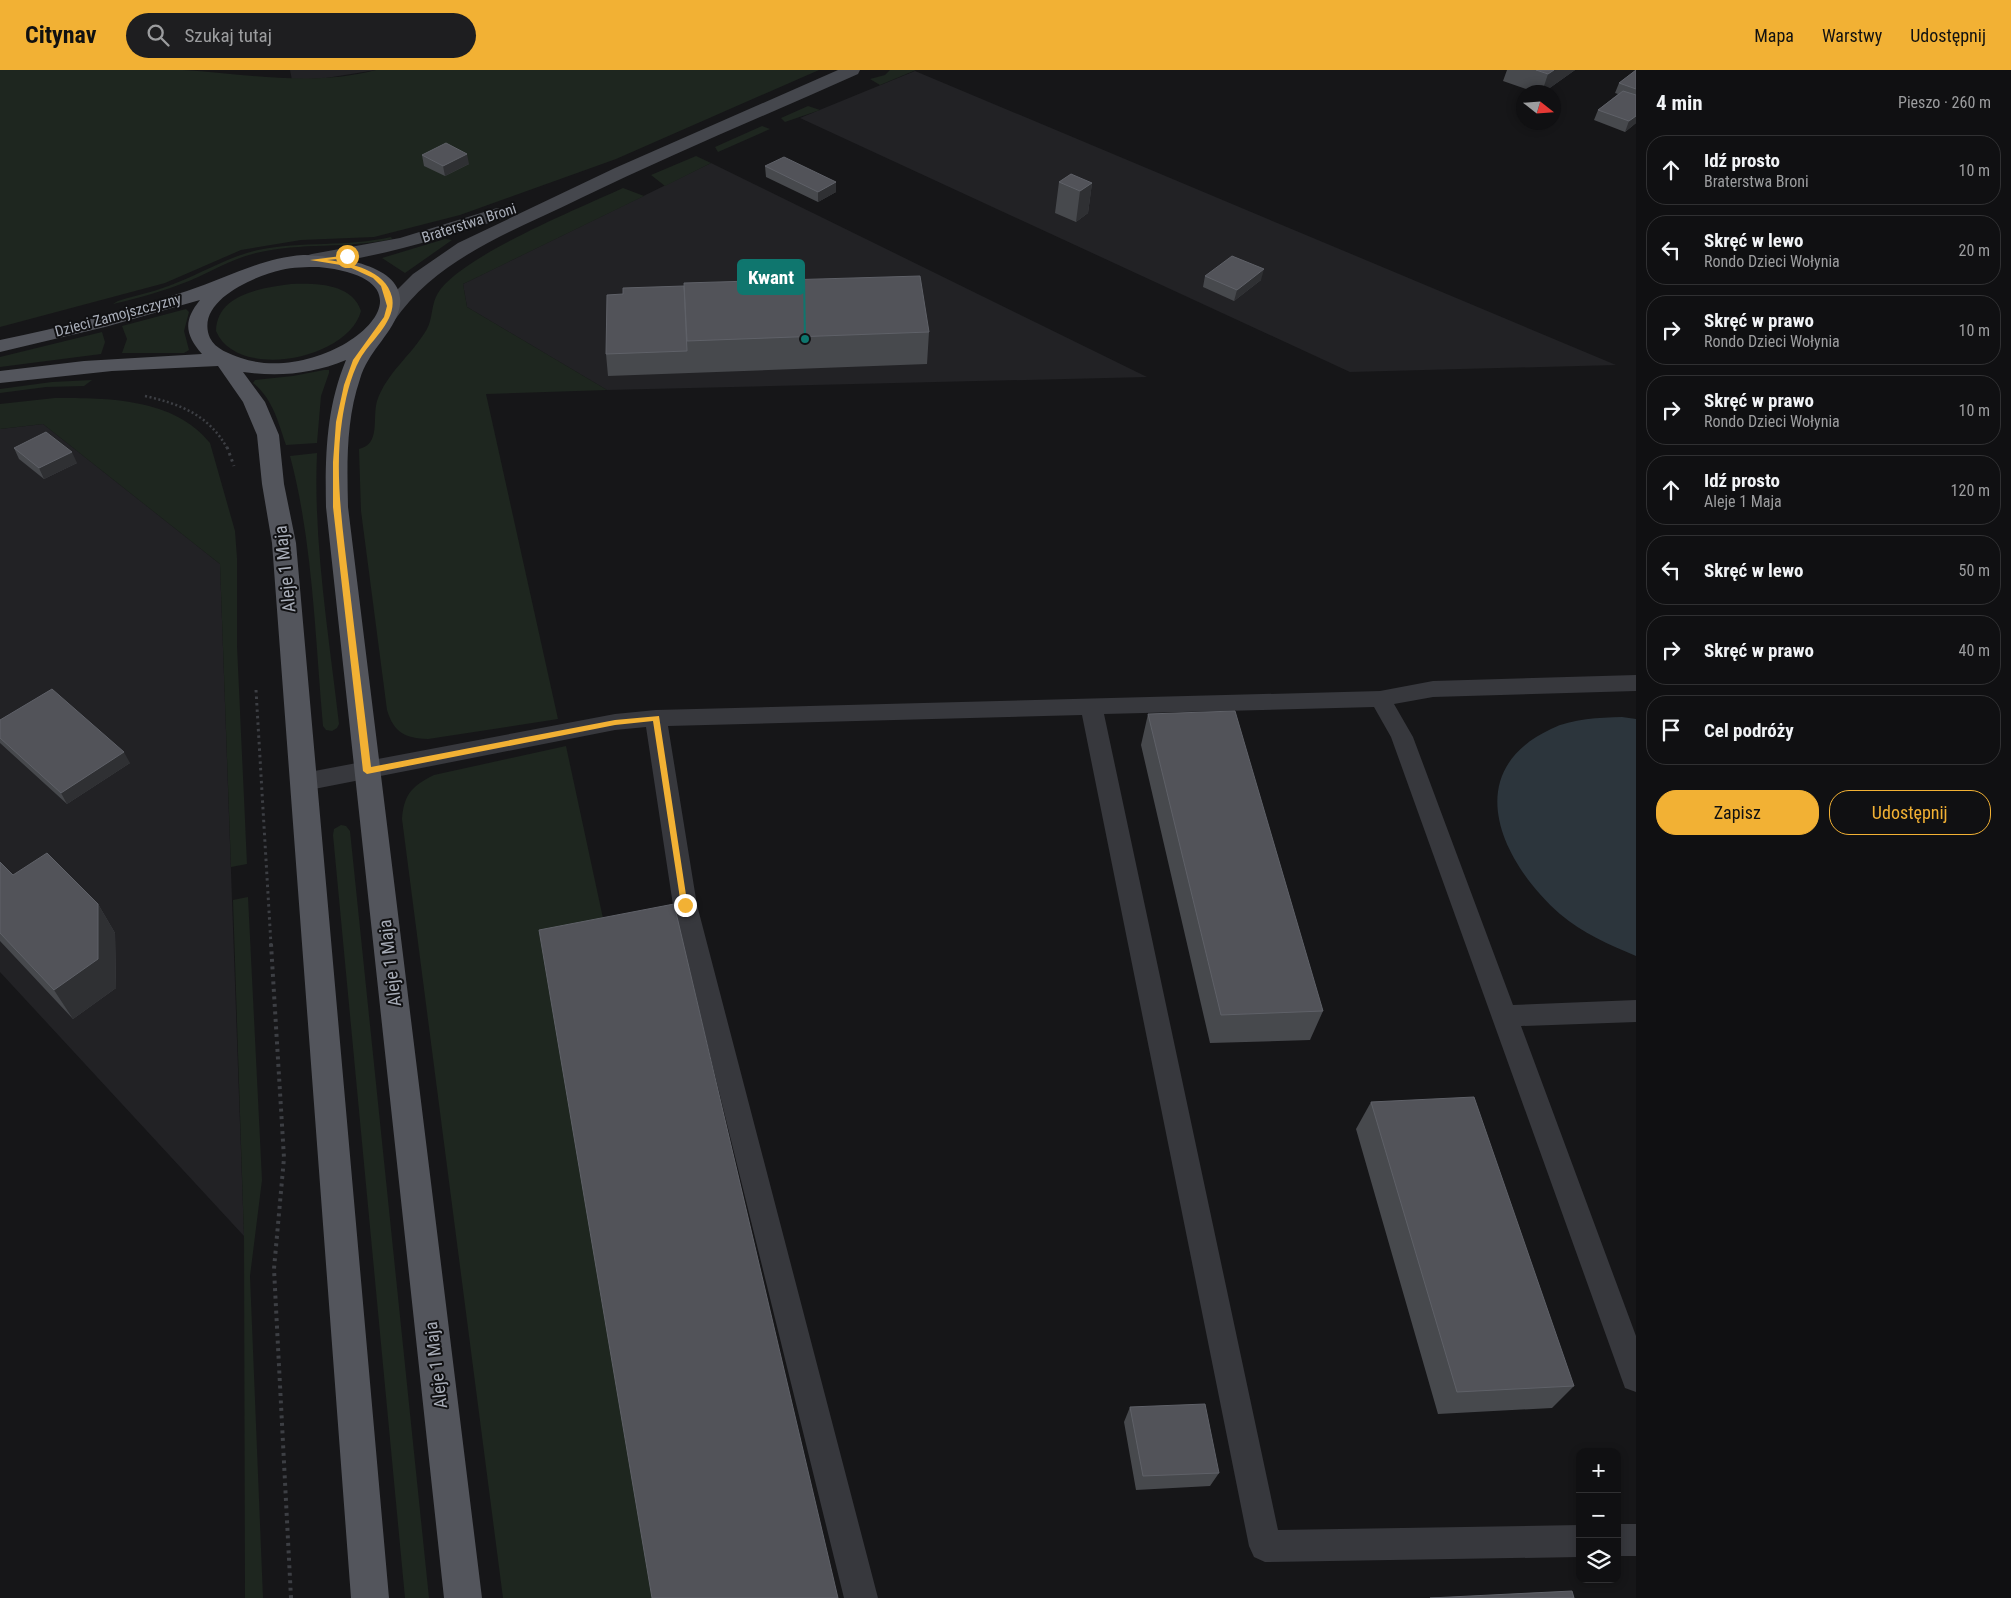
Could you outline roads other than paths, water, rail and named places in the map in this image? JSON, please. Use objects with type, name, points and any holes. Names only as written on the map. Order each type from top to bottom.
[{"type":"main road","points":[[0,377],[107,365],[224,360],[266,369],[310,365],[350,351],[380,326],[390,306],[389,295],[384,286],[375,277],[348,264],[312,260],[271,265],[234,279],[217,290],[205,302],[198,315],[196,328],[200,340],[209,351],[224,360]]},
{"type":"main road","name":"Dzieci Zamojszczyzny","points":[[0,346],[170,302],[234,279]]},
{"type":"main road","name":"Aleje 1 Maja","points":[[380,326],[356,360],[347,385],[339,422],[336,462],[337,507],[462,1598]]},
{"type":"main road","name":"Aleje 1 Maja","points":[[224,360],[254,402],[268,435],[284,543],[370,1598]]},
{"type":"street","name":"Braterstwa Broni","points":[[380,326],[401,297],[441,261],[504,227],[622,172],[852,70]]},
{"type":"street","name":"Braterstwa Broni","points":[[312,260],[381,250],[444,233],[622,172]]},
{"type":"lane","points":[[304,782],[615,722],[656,718],[1091,705],[1380,699],[1433,688],[1636,683]]},
{"type":"lane","points":[[1380,699],[1402,737],[1636,1377]]},
{"type":"lane","points":[[1091,705],[1265,1546],[1576,1541]]},
{"type":"lane","points":[[656,718],[685,905],[861,1598]]},
{"type":"lane","points":[[1504,1016],[1636,1011]]},
{"type":"lane","points":[[1621,1540],[1636,1540]]},
{"type":"place","name":"Kwant","points":[[805,339]]}]
